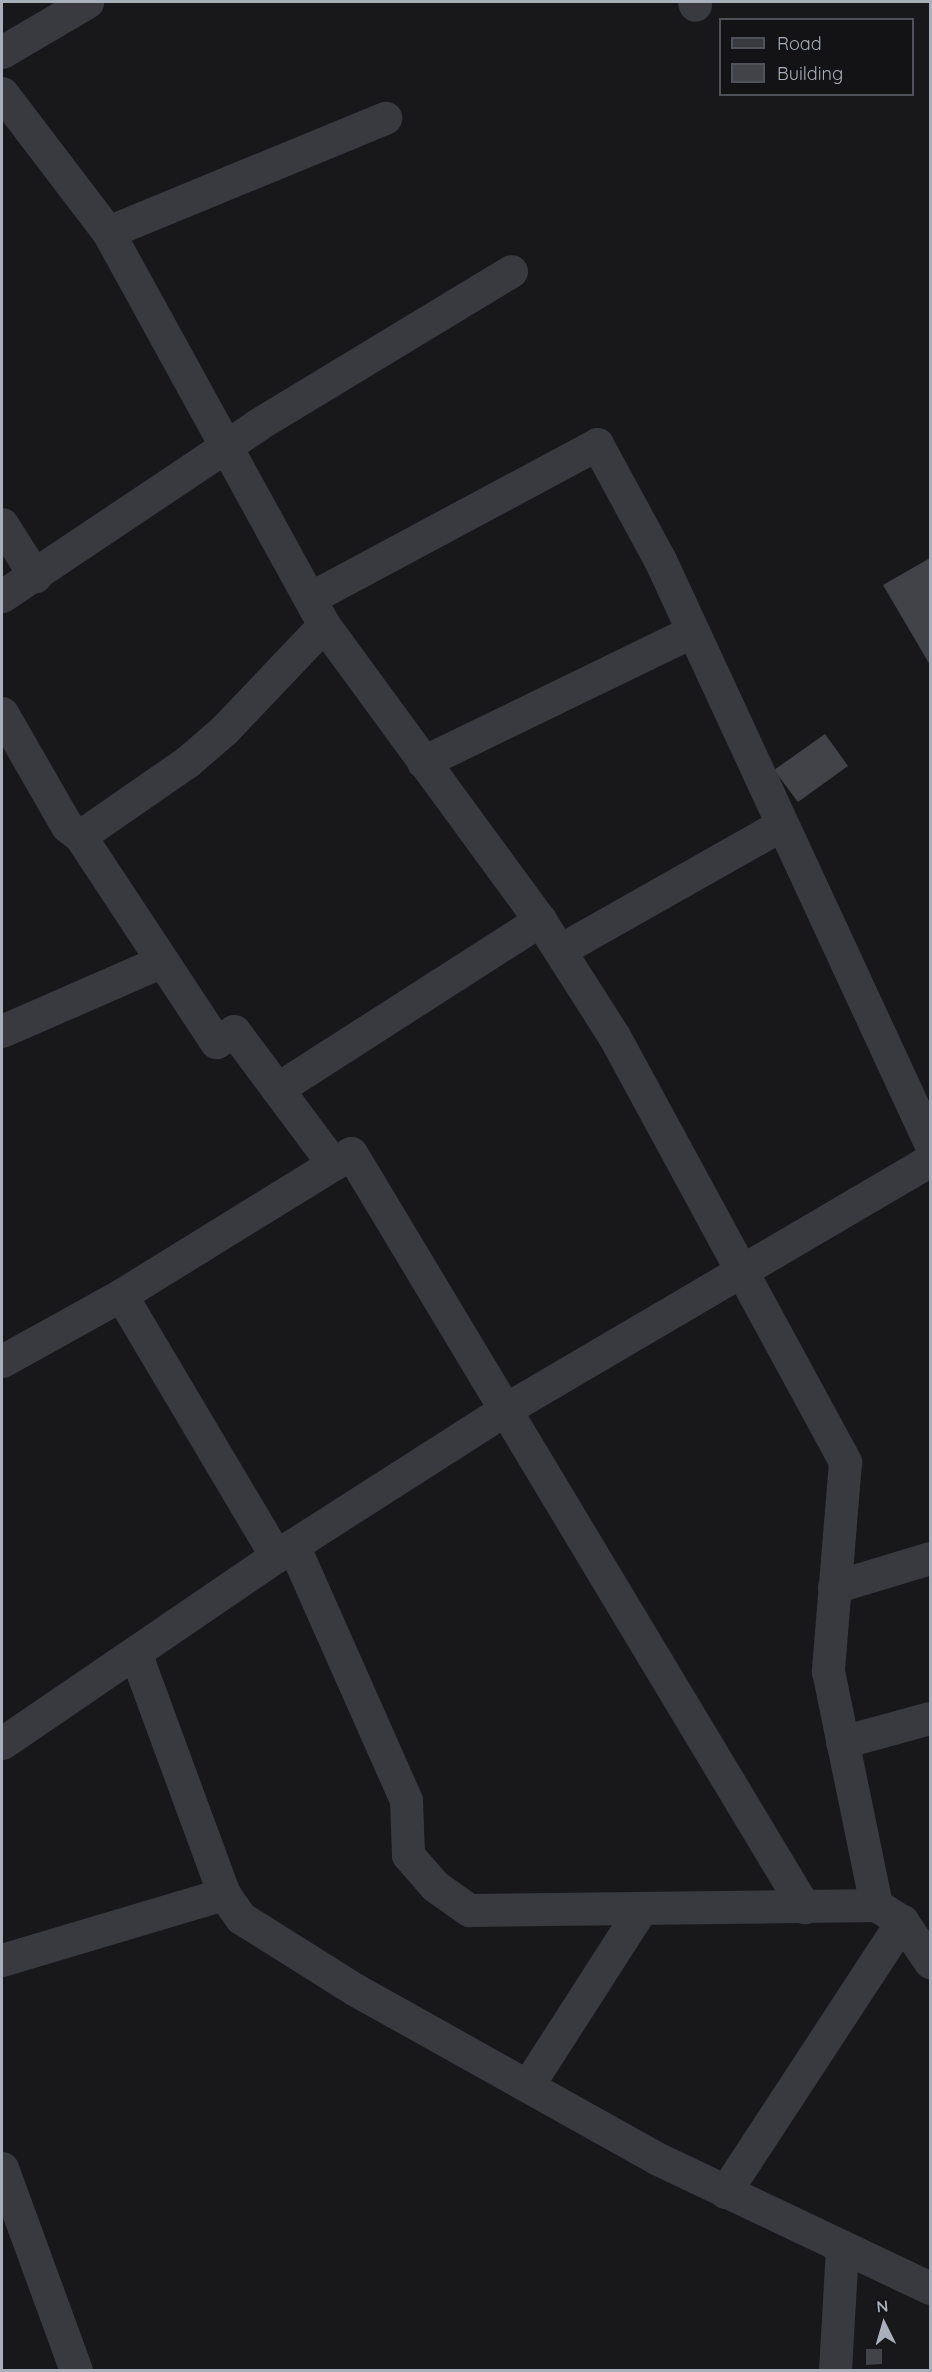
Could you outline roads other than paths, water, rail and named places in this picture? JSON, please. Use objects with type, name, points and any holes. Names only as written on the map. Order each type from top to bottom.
[{"type":"street","points":[[2,52],[87,2]]},
{"type":"street","points":[[2,93],[108,232],[230,446],[317,611],[423,762],[540,920],[614,1036],[845,1462],[828,1671],[842,1742],[889,1913],[930,1962]]},
{"type":"street","points":[[108,232],[385,118]]},
{"type":"street","points":[[2,596],[230,446],[257,425],[511,271]]},
{"type":"street","points":[[80,836],[187,762],[224,730],[317,611],[597,444],[660,560],[781,825],[923,1110],[930,1143]]},
{"type":"street","points":[[2,524],[35,576]]},
{"type":"street","points":[[423,762],[691,632]]},
{"type":"street","points":[[2,713],[67,826],[80,836],[216,1042],[234,1031],[333,1164]]},
{"type":"street","points":[[560,950],[781,825]]},
{"type":"street","points":[[277,1089],[540,920]]},
{"type":"street","points":[[2,1031],[162,961]]},
{"type":"street","points":[[2,1361],[121,1295],[351,1153],[804,1907]]},
{"type":"street","points":[[2,1743],[136,1655],[284,1550],[506,1409],[740,1269],[930,1161]]},
{"type":"street","points":[[121,1295],[284,1550],[406,1800],[408,1855],[435,1886],[469,1910],[804,1907],[889,1913]]},
{"type":"street","points":[[834,1587],[930,1558]]},
{"type":"street","points":[[136,1655],[224,1894],[241,1918],[354,1989],[725,2192],[842,2249],[930,2288]]},
{"type":"street","points":[[842,1742],[930,1718]]},
{"type":"street","points":[[2,1960],[224,1894]]},
{"type":"street","points":[[528,2085],[642,1909]]},
{"type":"street","points":[[725,2192],[889,1913]]},
{"type":"street","points":[[2,2168],[76,2370]]},
{"type":"street","points":[[835,2370],[842,2249]]}]
